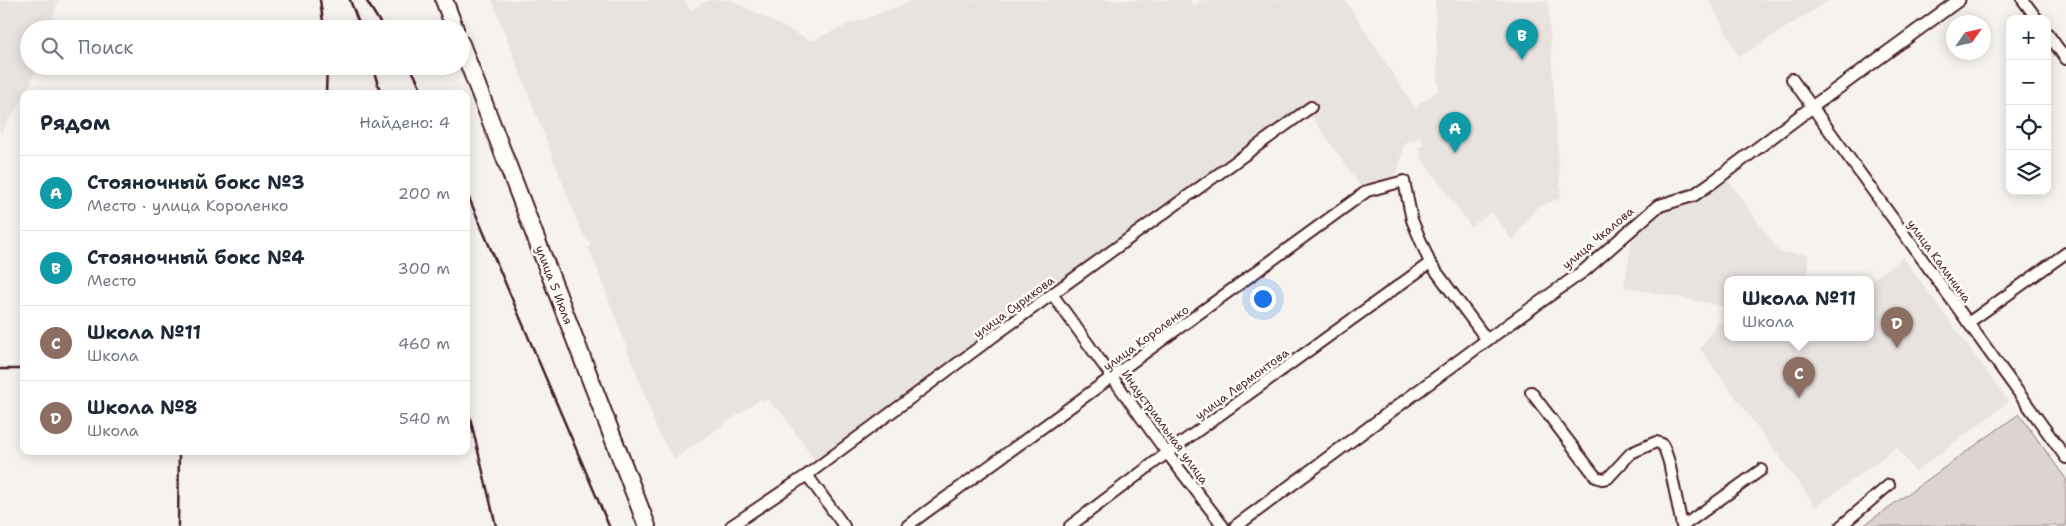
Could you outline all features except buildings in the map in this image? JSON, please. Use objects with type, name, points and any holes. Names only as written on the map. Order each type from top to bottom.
[{"type":"highway","points":[[444,0],[452,20]]},
{"type":"highway","name":"улица 5 Июля","points":[[470,67],[647,526]]},
{"type":"street","name":"улица Чкалова","points":[[1236,526],[1487,340],[1585,270],[1658,206],[1694,195],[1959,0]]},
{"type":"street","points":[[2023,0],[2034,15]]},
{"type":"street","points":[[2051,39],[2066,60]]},
{"type":"street","name":"улица Калинина","points":[[1792,79],[2066,458]]},
{"type":"street","name":"улица Сурикова","points":[[731,526],[807,475],[1052,294],[1311,107]]},
{"type":"street","name":"улица Короленко","points":[[907,526],[1113,378],[1367,191],[1404,181],[1412,220],[1430,263]]},
{"type":"street","points":[[1968,323],[2066,253]]},
{"type":"street","points":[[1430,263],[1487,340]]},
{"type":"street","name":"улица Лермонтова","points":[[1070,526],[1167,453],[1430,263]]},
{"type":"street","name":"Индустриальная улица","points":[[1052,294],[1167,453],[1223,526]]},
{"type":"street","points":[[1531,392],[1596,477],[1608,478],[1631,453],[1645,445],[1656,442],[1662,444],[1669,462],[1682,526],[1761,470]]},
{"type":"street","points":[[807,475],[844,526]]},
{"type":"street","points":[[1841,526],[1889,485]]},
{"type":"shaded area","points":[[0,0],[58,0],[52,20],[20,20],[20,75],[34,75],[27,90],[20,90],[20,103],[0,134]]},
{"type":"shaded area","points":[[492,0],[684,0],[691,10],[710,0],[731,0],[811,41],[851,23],[913,0],[1190,0],[1194,5],[1202,0],[1345,0],[1416,109],[1420,103],[1438,91],[1435,0],[1548,1],[1561,198],[1537,207],[1512,241],[1492,212],[1471,227],[1419,155],[1422,153],[1418,148],[1424,144],[1419,137],[1413,141],[1405,142],[1398,172],[1389,179],[1363,190],[1306,109],[816,462],[778,408],[775,409],[768,399],[764,402],[761,399],[674,459],[658,432],[592,255],[587,248],[591,245],[581,231]]},
{"type":"shaded area","points":[[1709,0],[1830,0],[1739,57]]},
{"type":"shaded area","points":[[1728,180],[1780,253],[1808,254],[1808,276],[1724,276],[1724,306],[1624,287],[1633,233],[1669,206],[1689,202]]},
{"type":"shaded area","points":[[1903,257],[2009,402],[1915,472],[1897,447],[1816,507],[1700,349],[1718,323],[1724,323],[1724,341],[1874,341],[1874,278]]},
{"type":"shaded area","points":[[2019,414],[2066,479],[2066,526],[1863,526]]},
{"type":"railway","points":[[320,0],[323,20]]},
{"type":"railway","points":[[350,0],[358,20]]},
{"type":"railway","points":[[366,0],[378,20]]},
{"type":"railway","points":[[326,90],[327,75]]},
{"type":"railway","points":[[375,75],[380,90]]},
{"type":"railway","points":[[414,75],[422,90]]},
{"type":"railway","points":[[470,200],[609,526]]},
{"type":"railway","points":[[0,369],[20,369]]},
{"type":"railway","points":[[470,418],[496,526]]},
{"type":"railway","points":[[178,526],[179,455]]},
{"type":"place","name":"Стояночный бокс №4","points":[[1522,60]]},
{"type":"place","name":"Стояночный бокс №3","points":[[1455,153]]},
{"type":"place","name":"Школа №8","points":[[1897,348]]},
{"type":"place","name":"Школа №11","points":[[1799,398]]}]
